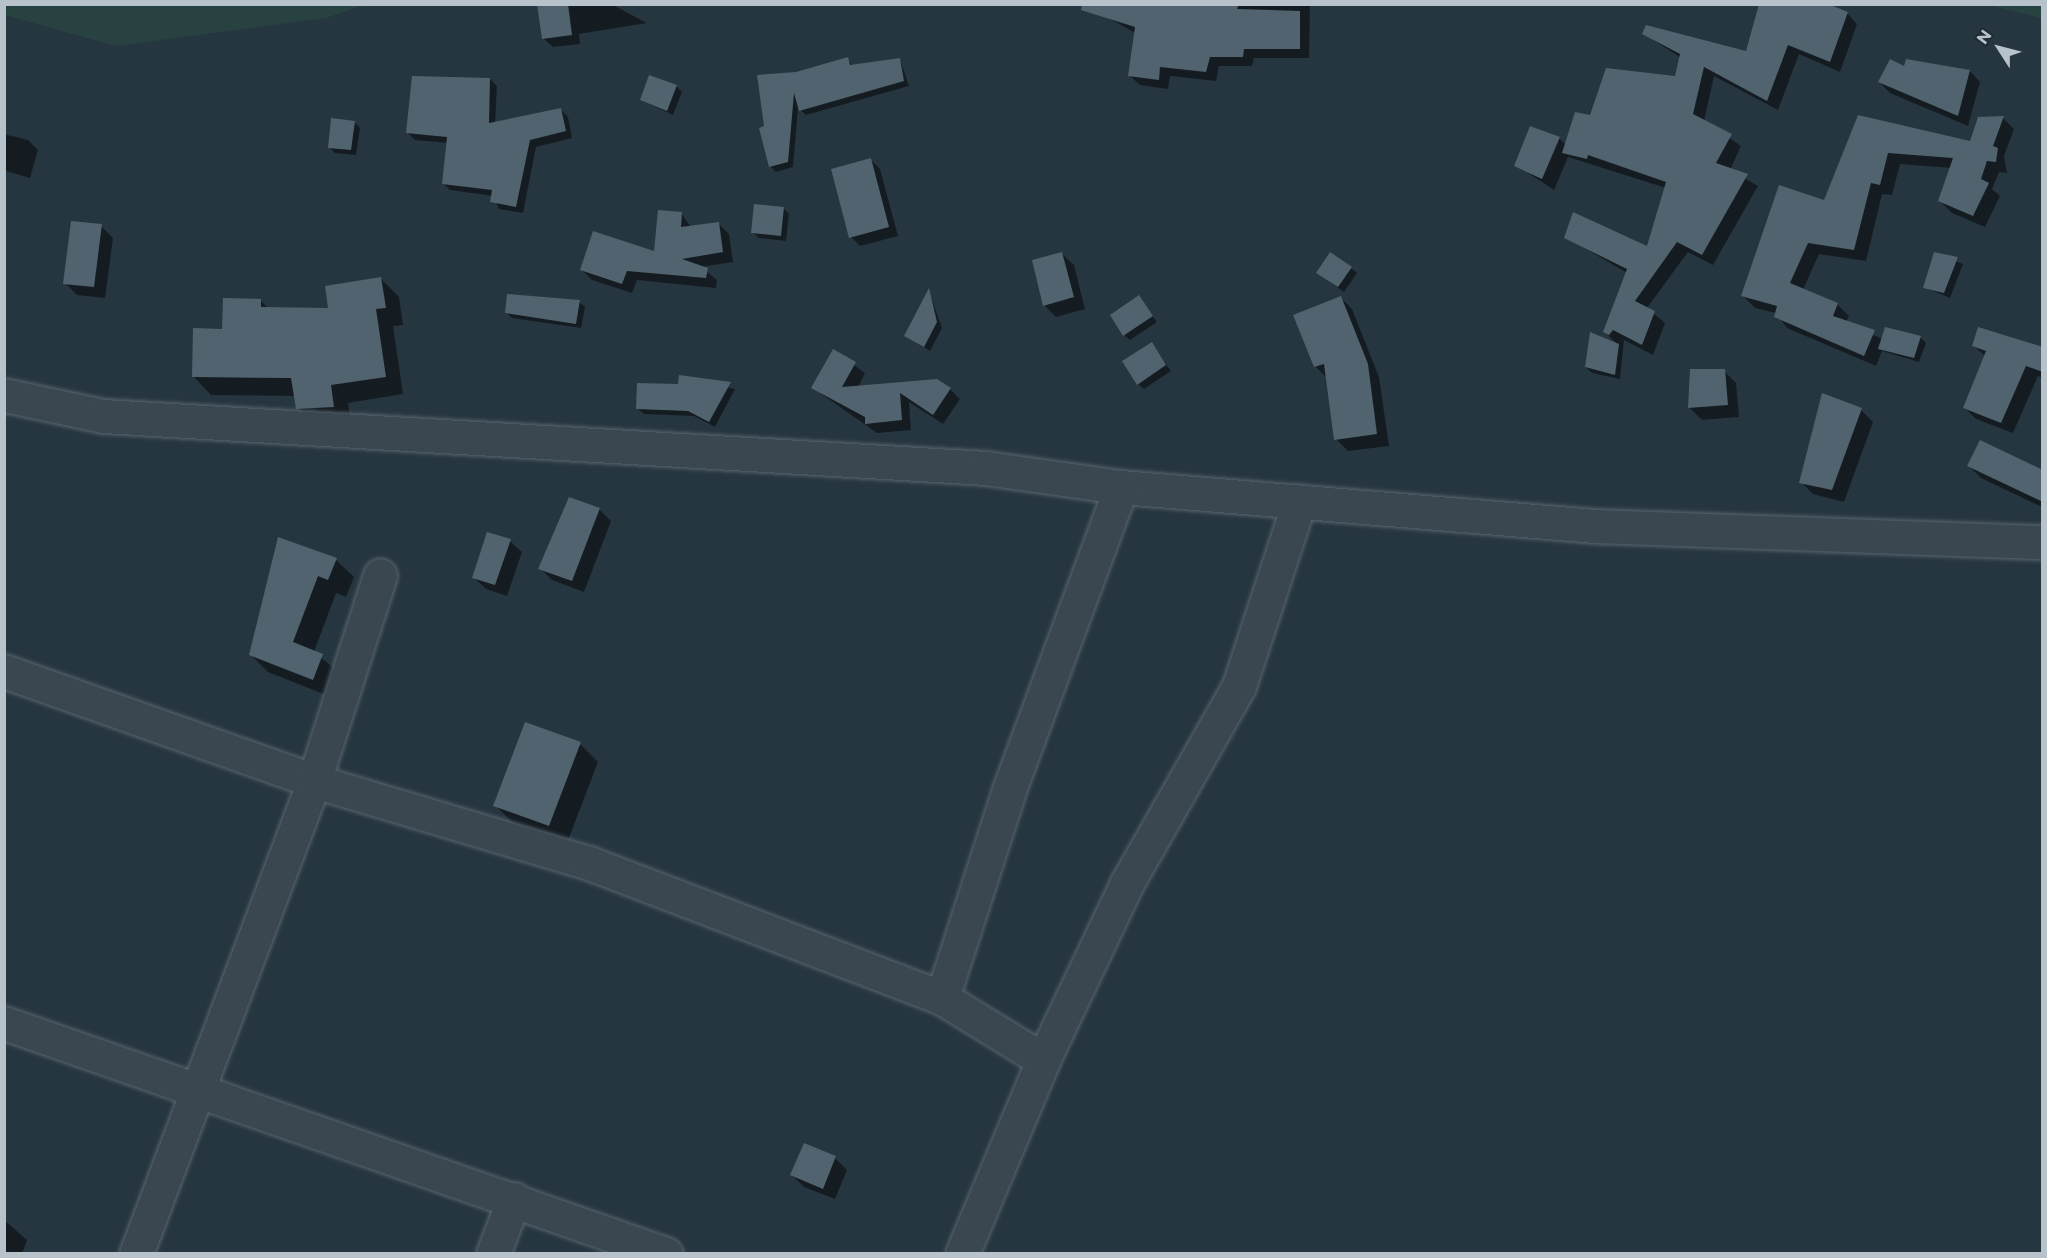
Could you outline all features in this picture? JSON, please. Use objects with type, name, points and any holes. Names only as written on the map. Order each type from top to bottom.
[{"type":"street","points":[[4,395],[103,416],[985,468],[1121,487],[1599,526],[2043,542]]},
{"type":"street","points":[[942,998],[1009,790],[1121,487]]},
{"type":"street","points":[[962,1254],[1043,1060],[1127,883],[1239,686],[1299,502]]},
{"type":"street","points":[[136,1254],[193,1092],[314,781],[381,575]]},
{"type":"street","points":[[4,671],[314,781],[589,863],[942,998],[1043,1060]]},
{"type":"street","points":[[4,1023],[193,1092],[514,1199],[666,1254]]},
{"type":"street","points":[[493,1254],[514,1199]]},
{"type":"green space","points":[[4,5],[364,5],[326,18],[116,46],[5,15]]},
{"type":"green space","points":[[1987,5],[2042,5],[2042,19],[2022,13]]},
{"type":"building","points":[[537,4],[568,4],[572,35],[542,39]]},
{"type":"building","points":[[1082,4],[1239,4],[1237,9],[1300,11],[1300,49],[1244,49],[1243,57],[1210,57],[1206,72],[1160,67],[1159,80],[1128,76],[1135,27],[1081,10]]},
{"type":"building","points":[[1759,4],[1828,4],[1848,12],[1830,62],[1788,45],[1767,101],[1704,67],[1693,114],[1732,134],[1716,163],[1748,174],[1702,255],[1677,242],[1635,301],[1655,311],[1642,345],[1613,330],[1609,335],[1603,332],[1627,269],[1564,238],[1573,212],[1647,246],[1666,182],[1588,155],[1587,159],[1562,153],[1575,112],[1590,115],[1606,68],[1675,76],[1680,54],[1642,34],[1646,25],[1746,51]]},
{"type":"building","points":[[848,57],[850,65],[900,58],[904,81],[799,111],[794,93],[788,162],[769,167],[759,128],[764,126],[757,75],[796,72]]},
{"type":"building","points":[[1890,59],[1904,66],[1906,59],[1970,70],[1958,116],[1878,82]]},
{"type":"building","points":[[649,75],[677,85],[667,111],[640,100]]},
{"type":"building","points":[[412,76],[490,78],[489,123],[561,108],[566,131],[530,140],[516,207],[490,202],[492,190],[442,184],[447,137],[406,133]]},
{"type":"building","points":[[1858,115],[1970,141],[1978,117],[2004,116],[1993,146],[1998,148],[1996,162],[1987,161],[1981,179],[1989,183],[1973,216],[1938,201],[1953,158],[1888,153],[1880,185],[1871,183],[1854,250],[1808,243],[1790,283],[1838,303],[1833,316],[1875,330],[1864,356],[1774,317],[1777,306],[1741,296],[1779,185],[1824,200]]},
{"type":"building","points":[[331,118],[355,121],[351,150],[328,148]]},
{"type":"building","points":[[1530,126],[1560,137],[1542,179],[1514,166]]},
{"type":"building","points":[[871,158],[889,227],[849,238],[831,169]]},
{"type":"building","points":[[754,204],[784,207],[781,236],[751,233]]},
{"type":"building","points":[[658,210],[682,212],[681,227],[719,222],[723,252],[682,259],[708,268],[706,278],[627,271],[622,284],[580,270],[593,231],[654,251]]},
{"type":"building","points":[[71,221],[102,224],[94,287],[63,284]]},
{"type":"building","points":[[1062,252],[1074,297],[1043,306],[1032,260]]},
{"type":"building","points":[[1330,252],[1352,267],[1338,287],[1316,273]]},
{"type":"building","points":[[1934,252],[1958,257],[1944,293],[1923,288]]},
{"type":"building","points":[[381,277],[386,308],[376,309],[386,377],[331,385],[334,407],[296,409],[291,378],[192,377],[193,328],[222,329],[223,298],[261,299],[261,307],[328,308],[325,286]]},
{"type":"building","points":[[929,288],[937,322],[924,347],[904,336]]},
{"type":"building","points":[[507,294],[580,300],[576,324],[505,313]]},
{"type":"building","points":[[1139,295],[1153,316],[1123,336],[1110,315]]},
{"type":"building","points":[[1341,296],[1368,364],[1377,434],[1334,440],[1324,364],[1314,367],[1293,315]]},
{"type":"building","points":[[1885,327],[1921,336],[1914,358],[1878,349]]},
{"type":"building","points":[[1978,327],[2043,347],[2043,372],[2026,366],[2001,423],[1963,408],[1986,351],[1972,346]]},
{"type":"building","points":[[1590,332],[1619,344],[1615,375],[1585,367]]},
{"type":"building","points":[[1152,342],[1166,365],[1137,385],[1122,361]]},
{"type":"building","points":[[833,349],[856,362],[842,387],[937,379],[951,388],[933,415],[900,393],[902,420],[865,424],[865,417],[811,388]]},
{"type":"building","points":[[1690,369],[1725,369],[1728,405],[1688,408]]},
{"type":"building","points":[[679,375],[731,382],[709,422],[688,411],[636,409],[637,383],[678,384]]},
{"type":"building","points":[[1822,393],[1862,408],[1832,490],[1799,483]]},
{"type":"building","points":[[1980,440],[2043,470],[2043,502],[1967,466]]},
{"type":"building","points":[[569,497],[600,508],[572,581],[538,569]]},
{"type":"building","points":[[487,532],[511,539],[495,585],[472,578]]},
{"type":"building","points":[[278,537],[337,558],[328,580],[318,576],[293,642],[323,654],[313,680],[249,655]]},
{"type":"building","points":[[525,722],[581,742],[549,826],[493,806]]},
{"type":"building","points":[[804,1143],[836,1156],[823,1189],[790,1175]]}]
